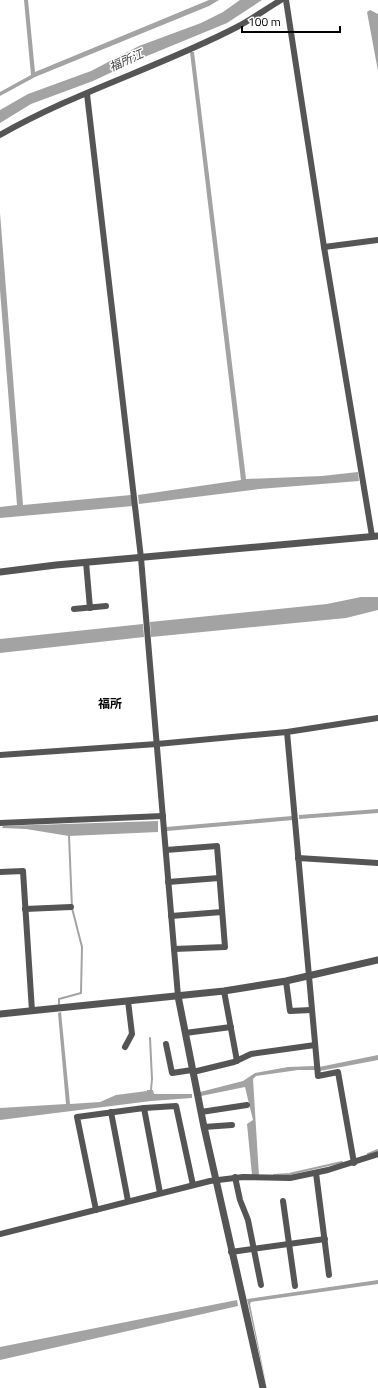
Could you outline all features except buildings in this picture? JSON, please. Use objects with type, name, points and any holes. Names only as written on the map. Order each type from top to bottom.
[{"type":"street","points":[[0,135],[36,114],[87,94],[238,27],[281,0]]},
{"type":"street","points":[[0,572],[86,562],[375,536],[324,247],[286,0]]},
{"type":"street","points":[[87,94],[141,558],[178,996],[192,1071],[231,1252],[263,1388]]},
{"type":"street","points":[[324,247],[378,240]]},
{"type":"street","points":[[86,562],[90,608]]},
{"type":"street","points":[[74,609],[106,606]]},
{"type":"street","points":[[0,755],[157,744],[287,732],[378,718]]},
{"type":"street","points":[[287,732],[318,1076],[338,1072],[354,1163]]},
{"type":"street","points":[[0,823],[163,816]]},
{"type":"street","points":[[166,850],[217,846],[225,947],[174,949]]},
{"type":"street","points":[[298,858],[378,863]]},
{"type":"street","points":[[0,872],[23,871],[32,1010]]},
{"type":"street","points":[[168,882],[219,878]]},
{"type":"street","points":[[25,909],[71,907]]},
{"type":"street","points":[[171,916],[222,912]]},
{"type":"street","points":[[0,1014],[224,991],[286,981],[378,960]]},
{"type":"street","points":[[286,981],[290,1011],[311,1010]]},
{"type":"street","points":[[224,991],[237,1061]]},
{"type":"street","points":[[125,1047],[132,1034],[128,1001]]},
{"type":"street","points":[[185,1033],[231,1027]]},
{"type":"street","points":[[166,1044],[172,1073],[192,1071],[237,1061],[251,1054],[315,1045]]},
{"type":"street","points":[[201,1112],[247,1105]]},
{"type":"street","points":[[96,1210],[77,1117],[144,1108],[176,1106],[193,1185]]},
{"type":"street","points":[[144,1108],[160,1193]]},
{"type":"street","points":[[111,1112],[128,1201]]},
{"type":"street","points":[[204,1127],[232,1125]]},
{"type":"street","points":[[0,1234],[216,1180],[235,1177],[290,1178],[354,1163],[378,1154]]},
{"type":"street","points":[[316,1173],[329,1275]]},
{"type":"street","points":[[235,1177],[240,1200],[248,1220],[261,1285]]},
{"type":"street","points":[[283,1201],[295,1286]]},
{"type":"street","points":[[231,1252],[324,1239]]},
{"type":"water","points":[[24,0],[28,0],[35,72],[209,0],[219,0],[209,6],[35,77],[0,96],[0,92],[31,75]]},
{"type":"water","name":"福所江","points":[[240,0],[262,0],[227,23],[142,58],[93,81],[31,104],[0,123],[0,110],[28,94],[91,71],[139,46],[201,23],[223,12]]},
{"type":"water","points":[[370,10],[378,14],[378,71],[367,12]]},
{"type":"water","points":[[190,52],[194,52],[246,479],[322,476],[358,472],[359,481],[259,489],[139,504],[138,495],[241,480]]},
{"type":"water","points":[[0,213],[23,505],[131,495],[133,506],[0,518],[0,507],[17,505],[0,290]]},
{"type":"water","points":[[361,597],[378,597],[378,610],[346,618],[151,637],[150,622],[327,604]]},
{"type":"water","points":[[143,624],[144,637],[0,653],[0,639]]},
{"type":"water","points":[[378,809],[378,813],[299,819],[299,815]]},
{"type":"water","points":[[292,816],[293,820],[167,831],[166,827]]},
{"type":"water","points":[[158,821],[158,832],[69,836],[26,829],[2,828],[3,826]]},
{"type":"water","points":[[61,1012],[70,1104],[100,1102],[116,1095],[147,1090],[153,1090],[154,1094],[192,1094],[192,1098],[151,1101],[0,1120],[0,1108],[66,1104],[58,1013]]},
{"type":"water","points":[[378,1055],[378,1060],[320,1071],[319,1067]]},
{"type":"water","points":[[315,1066],[315,1070],[298,1070],[256,1076],[253,1079],[259,1176],[252,1175],[247,1124],[253,1120],[245,1087],[201,1096],[200,1092],[243,1081],[255,1073],[288,1067]]},
{"type":"water","points":[[378,1280],[378,1284],[251,1302],[250,1304],[267,1388],[247,1299]]},
{"type":"water","points":[[237,1300],[238,1306],[0,1360],[0,1347]]},
{"type":"waterway","points":[[59,1004],[59,999],[81,993],[82,947],[72,908],[69,836]]},
{"type":"waterway","points":[[150,1038],[152,1079],[151,1090]]},
{"type":"waterway","points":[[368,1154],[378,1150]]},
{"type":"waterway","points":[[274,1175],[289,1174],[342,1162]]},
{"type":"district","name":"福所","points":[[110,703]]}]
